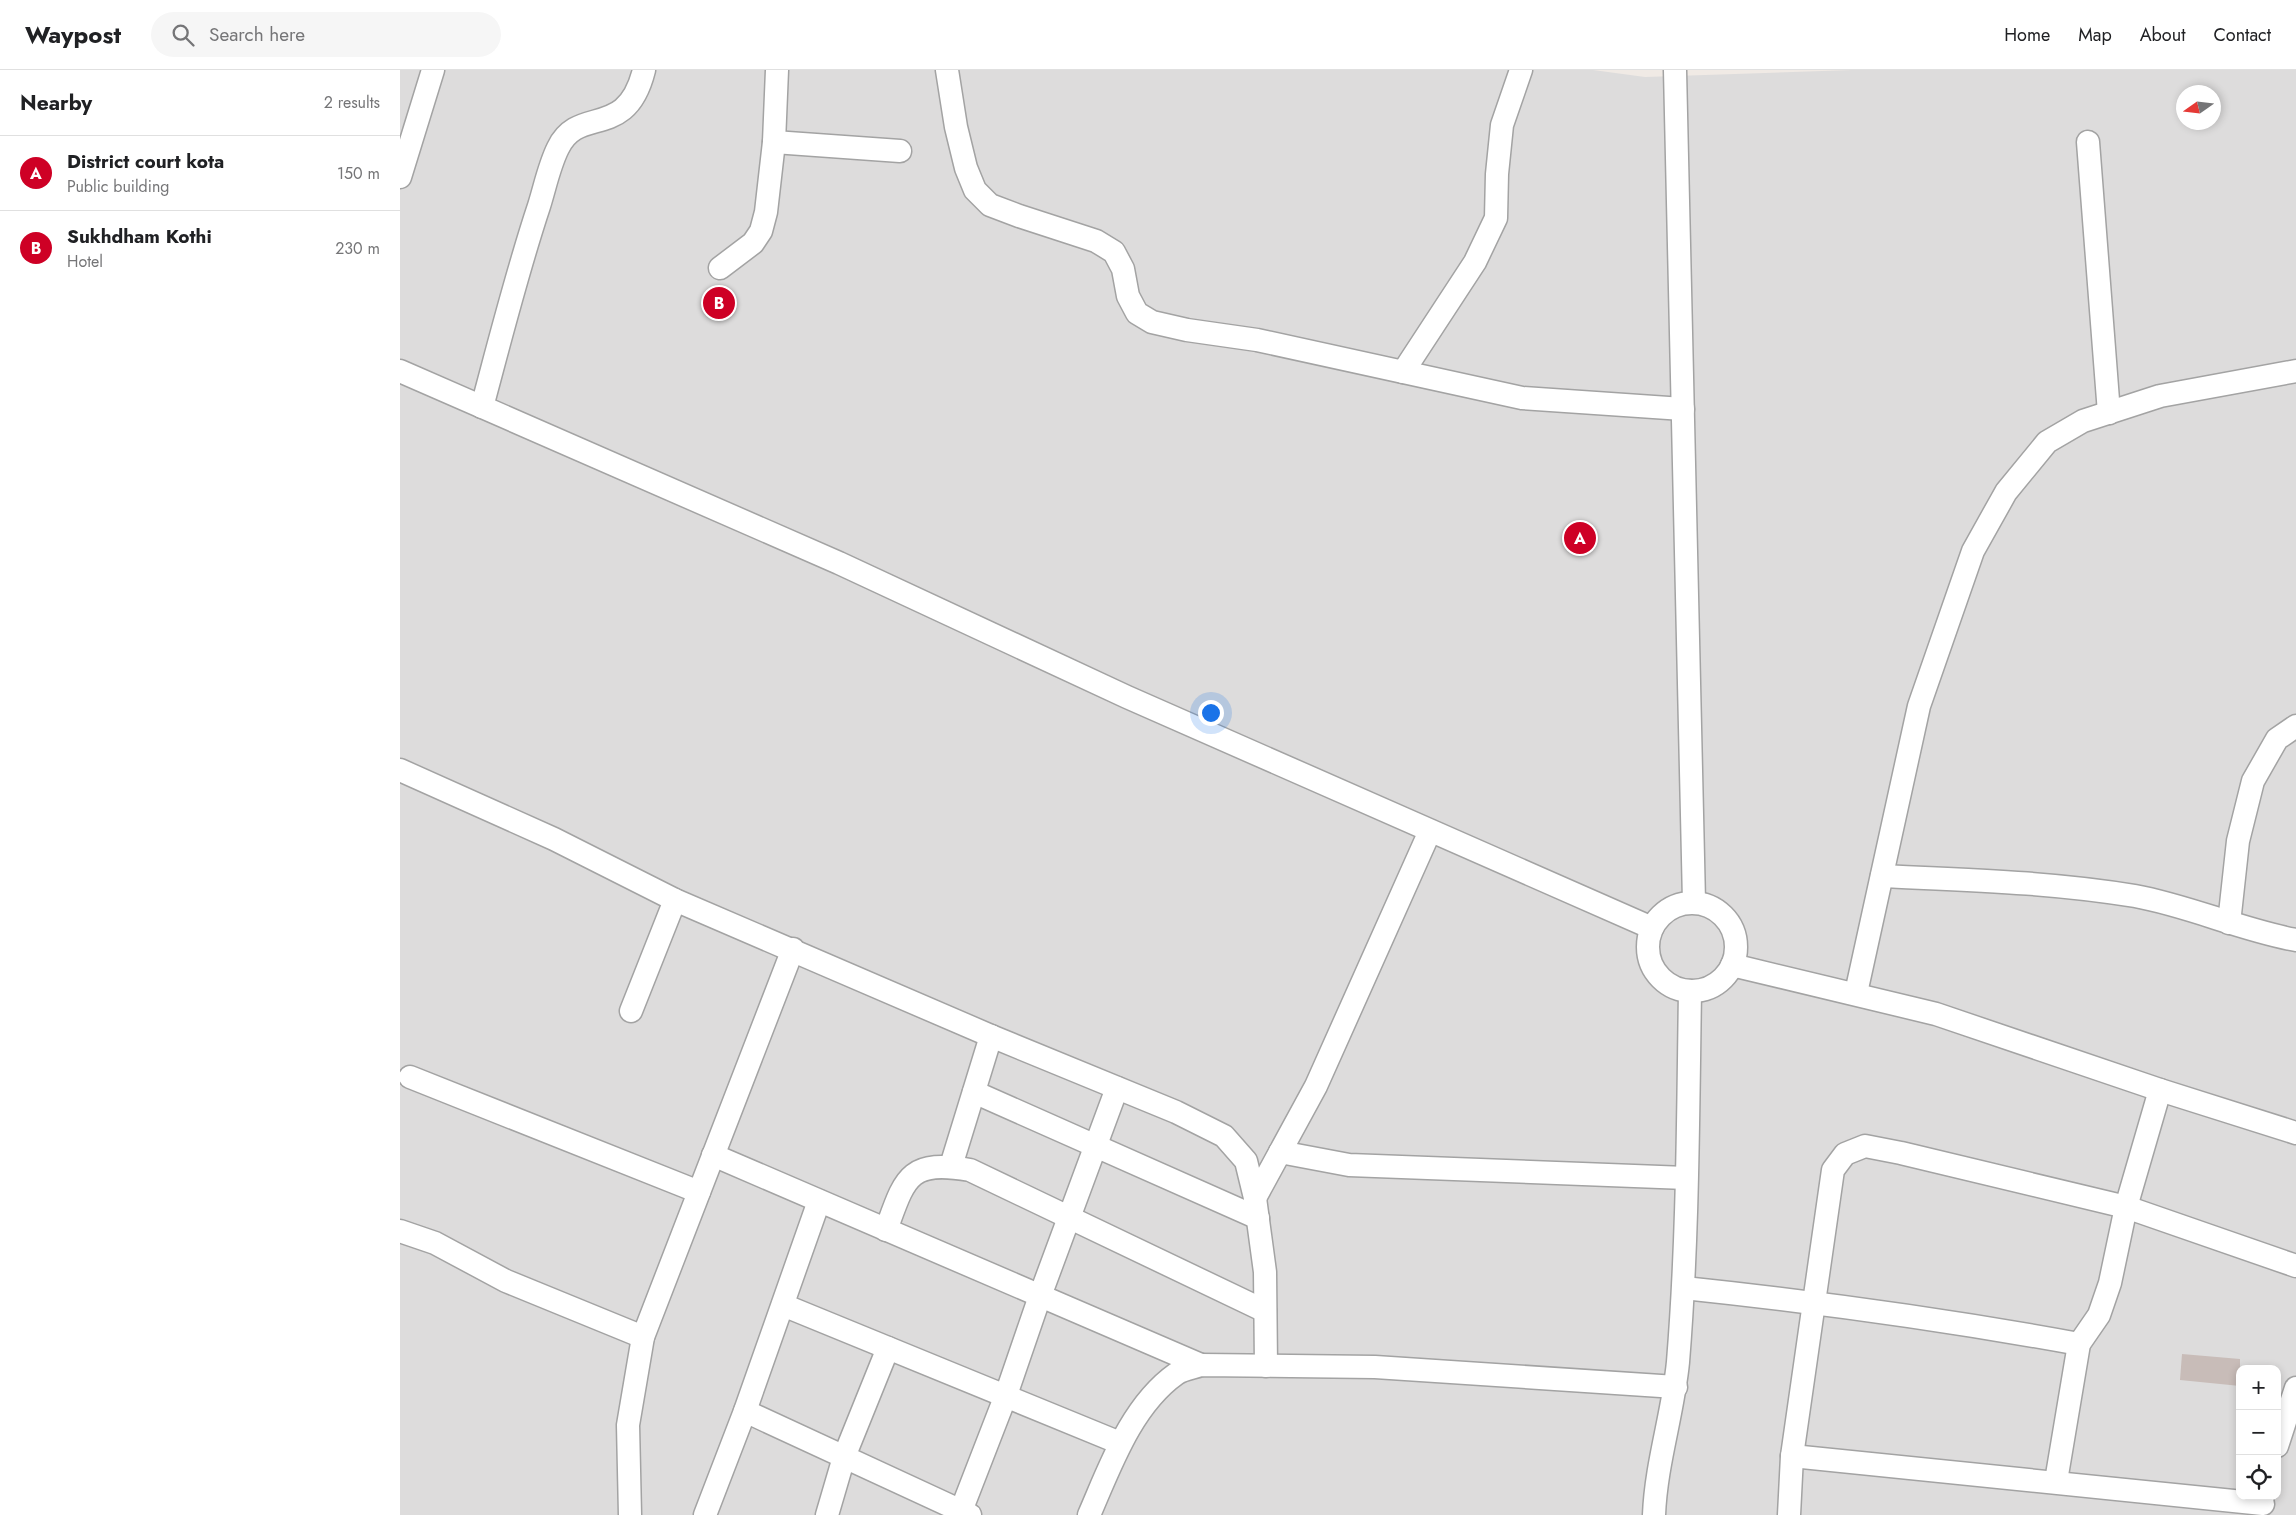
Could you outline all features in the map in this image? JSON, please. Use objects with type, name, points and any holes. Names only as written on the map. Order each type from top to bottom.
[{"type":"street","points":[[400,177],[433,70]]},
{"type":"street","points":[[482,407],[525,248],[558,148],[568,132],[579,126],[609,119],[626,108],[640,87],[644,70]]},
{"type":"street","points":[[720,268],[753,243],[761,231],[766,212],[774,142],[777,70]]},
{"type":"street","points":[[947,70],[956,127],[966,168],[975,190],[990,204],[1096,241],[1114,252],[1123,269],[1128,296],[1137,313],[1152,322],[1187,330],[1257,340],[1522,398],[1682,409]]},
{"type":"street","points":[[1403,372],[1475,262],[1496,218],[1497,174],[1502,125],[1521,70]]},
{"type":"street","points":[[1675,71],[1694,902]]},
{"type":"street","points":[[774,142],[900,151]]},
{"type":"street","points":[[2088,142],[2109,412]]},
{"type":"street","points":[[400,371],[838,564],[1127,697],[1652,928]]},
{"type":"street","points":[[1856,993],[1920,706],[1973,551],[2006,492],[2047,442],[2084,421],[2160,396],[2296,371]]},
{"type":"street","points":[[2229,923],[2238,841],[2253,781],[2277,739],[2296,726]]},
{"type":"street","points":[[400,770],[554,839],[675,900],[793,949],[991,1036],[1176,1112],[1224,1136],[1246,1161],[1257,1208],[1265,1272],[1266,1366]]},
{"type":"street","points":[[1257,1208],[1280,1152],[1316,1086],[1430,831]]},
{"type":"street","points":[[1882,876],[2039,884],[2136,896],[2296,940]]},
{"type":"street","points":[[631,1011],[675,900]]},
{"type":"street","points":[[1694,902],[1710,906],[1724,917],[1733,932],[1736,948],[1732,965],[1722,979],[1707,988],[1690,991],[1674,986],[1660,976],[1651,962],[1648,945],[1652,928],[1662,914],[1677,905],[1694,902]]},
{"type":"street","points":[[630,1515],[628,1425],[643,1337],[793,949]]},
{"type":"street","points":[[1732,965],[1856,993],[1936,1014],[2160,1090],[2296,1133]]},
{"type":"street","points":[[1654,1515],[1655,1483],[1676,1387],[1684,1288],[1690,991]]},
{"type":"street","points":[[951,1166],[991,1036]]},
{"type":"street","points":[[410,1077],[699,1192]]},
{"type":"street","points":[[745,1411],[965,1513],[1040,1296],[1095,1145],[1118,1088]]},
{"type":"street","points":[[2056,1481],[2079,1344],[2099,1315],[2110,1283],[2126,1207],[2160,1090]]},
{"type":"street","points":[[974,1092],[1095,1145],[1257,1208]]},
{"type":"street","points":[[1789,1515],[1792,1456],[1812,1302],[1833,1170],[1845,1154],[1865,1146],[2126,1207],[2296,1266]]},
{"type":"street","points":[[1280,1152],[1349,1165],[1686,1178]]},
{"type":"street","points":[[713,1155],[1201,1365]]},
{"type":"street","points":[[886,1230],[902,1187],[911,1174],[929,1168],[951,1166],[970,1170],[1069,1219],[1265,1311]]},
{"type":"street","points":[[705,1515],[745,1411],[819,1201]]},
{"type":"street","points":[[400,1231],[434,1243],[506,1281],[643,1337]]},
{"type":"street","points":[[1684,1288],[1812,1302],[1981,1326],[2079,1344]]},
{"type":"street","points":[[783,1305],[1120,1443]]},
{"type":"street","points":[[827,1515],[844,1457],[888,1348]]},
{"type":"street","points":[[1089,1515],[1120,1443],[1154,1394],[1177,1373],[1201,1365],[1375,1368],[1676,1387]]},
{"type":"street","points":[[2281,1434],[2296,1388]]},
{"type":"street","points":[[1792,1456],[2056,1481],[2264,1505]]},
{"type":"shaded area","points":[[400,70],[1593,70],[1645,77],[1852,70],[2296,70],[2296,1515],[400,1515]]},
{"type":"building","points":[[2182,1354],[2240,1359],[2240,1365],[2236,1365],[2236,1386],[2180,1380]]},
{"type":"place","name":"Sukhdham Kothi","points":[[719,303]]},
{"type":"place","name":"District court kota","points":[[1580,538]]}]
